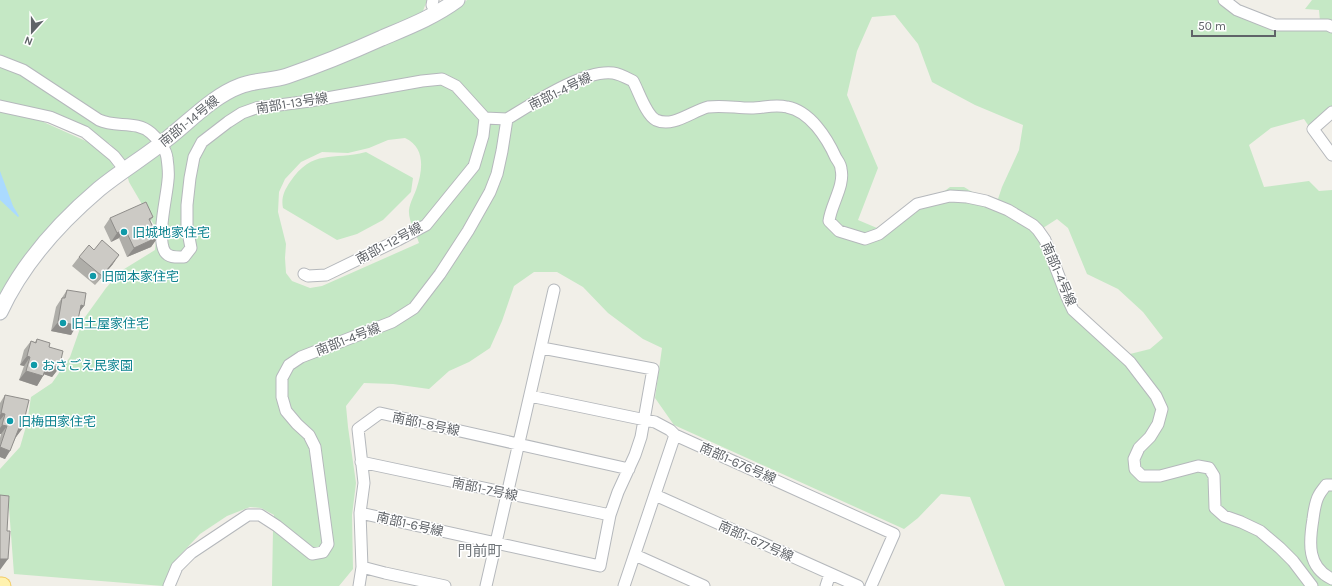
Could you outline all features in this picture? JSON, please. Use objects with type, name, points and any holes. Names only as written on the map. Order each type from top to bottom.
[{"type":"street","name":"南部1-14号線","points":[[0,312],[14,284],[41,247],[78,208],[100,189],[161,144],[225,92],[241,85],[285,76],[353,51],[435,7],[457,0]]},
{"type":"street","points":[[1224,0],[1236,10],[1276,25],[1328,25],[1332,27]]},
{"type":"street","points":[[0,62],[23,70],[99,120],[107,124],[137,126],[150,132],[161,144]]},
{"type":"street","name":"南部1-4号線","points":[[169,586],[177,567],[191,553],[248,515],[260,515],[277,526],[312,554],[323,552],[328,544],[315,447],[309,435],[286,411],[282,397],[282,378],[289,365],[302,357],[392,322],[414,308],[440,274],[468,231],[490,192],[497,174],[507,119],[549,95],[586,77],[600,73],[614,73],[633,81],[648,112],[654,119],[662,122],[675,120],[707,108],[725,105],[752,108],[772,105],[788,107],[801,112],[818,128],[831,147],[842,168],[842,182],[830,213],[829,221],[838,231],[865,239],[879,234],[917,204],[950,196],[967,197],[986,201],[1008,210],[1022,218],[1038,230],[1045,240],[1073,310],[1130,362],[1156,396],[1162,409],[1158,424],[1139,448],[1134,459],[1134,469],[1142,476],[1160,476],[1198,466],[1209,468],[1214,476],[1215,508],[1224,516],[1260,531],[1293,561],[1312,586]]},
{"type":"street","name":"南部1-13号線","points":[[161,144],[167,157],[168,178],[161,241],[165,252],[173,258],[184,257],[190,248],[187,227],[187,205],[194,157],[202,142],[242,113],[256,108],[310,101],[422,81],[442,79],[456,86],[486,118]]},
{"type":"street","points":[[0,106],[50,117],[85,132],[114,156],[126,170]]},
{"type":"street","points":[[1332,112],[1313,129],[1332,155]]},
{"type":"street","points":[[486,118],[507,119]]},
{"type":"street","name":"南部1-12号線","points":[[304,274],[308,276],[326,275],[426,225],[474,166],[483,136],[486,118]]},
{"type":"street","points":[[486,586],[542,348],[554,290]]},
{"type":"street","points":[[542,348],[653,369],[641,438],[618,492],[610,516]]},
{"type":"street","points":[[530,396],[655,422],[670,430],[675,435],[624,586]]},
{"type":"street","name":"南部1-8号線","points":[[359,586],[362,567],[360,513],[364,483],[358,429],[380,413],[629,469]]},
{"type":"street","name":"南部1-676号線","points":[[675,435],[894,534],[871,586]]},
{"type":"street","name":"南部1-7号線","points":[[361,462],[610,516]]},
{"type":"street","points":[[1332,485],[1326,485],[1319,494],[1315,504],[1310,544],[1312,556],[1316,566],[1324,575],[1332,579]]},
{"type":"street","name":"南部1-677号線","points":[[655,495],[858,586]]},
{"type":"street","name":"南部1-6号線","points":[[360,513],[600,566],[610,516]]},
{"type":"street","points":[[635,555],[704,586]]},
{"type":"street","points":[[362,567],[445,586]]},
{"type":"street","points":[[826,586],[830,574]]},
{"type":"green space","points":[[0,0],[427,0],[423,11],[430,25],[449,14],[467,0],[1217,0],[1234,13],[1324,29],[1332,33],[1332,106],[1310,128],[1304,119],[1271,128],[1249,145],[1264,187],[1309,181],[1319,191],[1332,190],[1332,586],[1005,586],[970,497],[941,494],[918,518],[904,529],[674,425],[655,398],[662,348],[643,339],[608,313],[583,287],[557,272],[534,272],[514,286],[502,321],[490,348],[469,362],[449,371],[429,389],[393,384],[364,383],[346,406],[356,483],[352,515],[353,569],[339,586],[272,586],[274,515],[261,508],[250,507],[227,516],[200,534],[173,563],[163,586],[14,574],[9,508],[0,502],[0,469],[20,447],[27,423],[31,397],[52,383],[70,357],[83,320],[106,288],[121,271],[155,250],[157,230],[129,182],[123,159],[110,144],[82,128],[0,104]],"holes":[[[895,15],[918,44],[932,82],[975,105],[1023,125],[1019,150],[998,199],[974,193],[964,187],[950,187],[942,193],[916,199],[877,228],[858,220],[878,168],[847,95],[857,51],[872,17]],[[405,138],[412,142],[421,159],[419,180],[409,210],[411,222],[419,243],[322,286],[310,288],[292,281],[286,273],[286,244],[278,212],[279,192],[285,179],[301,162],[322,152],[348,153],[369,148],[388,140]],[[1057,219],[1068,228],[1087,274],[1118,289],[1143,312],[1163,338],[1150,349],[1130,354],[1079,309],[1073,300],[1043,228]]]},
{"type":"green space","points":[[1312,0],[1332,0],[1332,22],[1320,21],[1319,10],[1305,9]]},
{"type":"green space","points":[[0,112],[39,120],[88,142],[111,160],[115,170],[0,297]]},
{"type":"green space","points":[[366,152],[413,178],[411,192],[383,220],[357,234],[337,240],[283,208],[282,204],[286,188],[298,171],[307,164],[324,158]]},
{"type":"water","points":[[0,171],[13,206],[19,216],[18,217],[0,200]]},
{"type":"building","points":[[146,202],[153,217],[149,219],[158,237],[134,248],[125,229],[117,233],[110,218]]},
{"type":"building","points":[[102,240],[119,255],[102,276],[79,257],[89,245],[94,250]]},
{"type":"building","points":[[67,290],[86,293],[84,306],[81,305],[77,325],[58,322],[62,298],[65,298]]},
{"type":"building","points":[[37,339],[50,343],[49,347],[63,351],[59,368],[47,364],[43,376],[26,371],[30,357],[27,356],[31,341],[36,343]]},
{"type":"building","points":[[5,395],[29,400],[22,429],[19,428],[10,451],[0,447],[7,426],[2,425],[5,414],[1,413]]},
{"type":"building","points":[[0,495],[9,496],[7,531],[10,531],[8,559],[0,559]]},
{"type":"place","name":"旧城地家住宅","points":[[124,232]]},
{"type":"place","name":"旧岡本家住宅","points":[[93,276]]},
{"type":"place","name":"旧土屋家住宅","points":[[63,323]]},
{"type":"place","name":"おさごえ民家園","points":[[34,365]]},
{"type":"place","name":"旧梅田家住宅","points":[[10,421]]},
{"type":"district","name":"門前町","points":[[480,551]]}]
